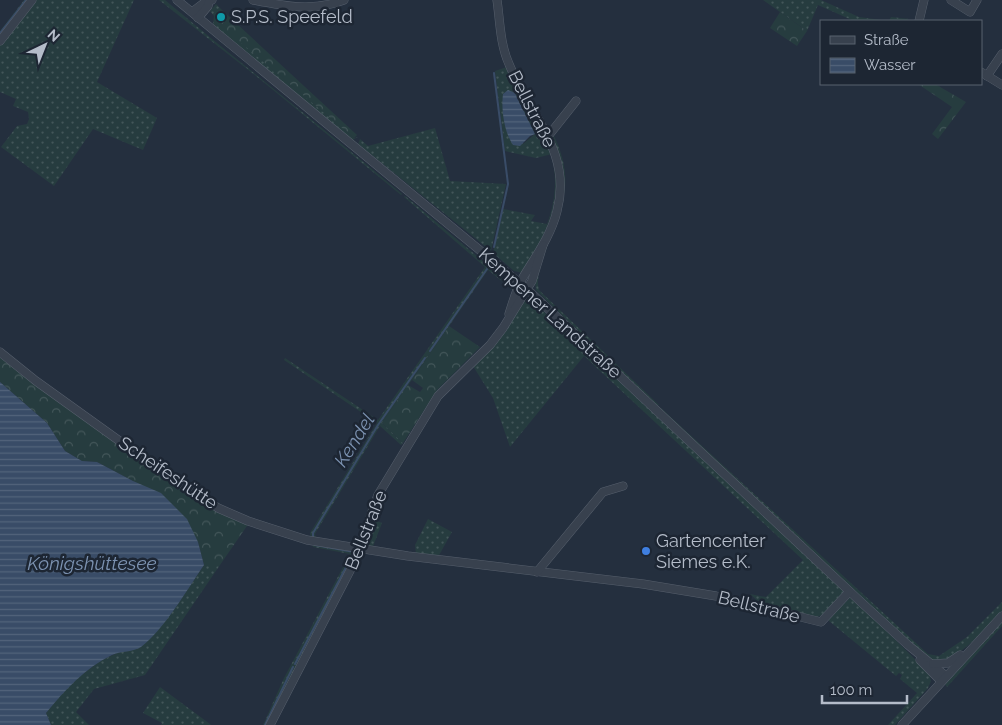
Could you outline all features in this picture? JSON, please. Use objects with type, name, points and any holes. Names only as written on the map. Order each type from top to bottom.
[{"type":"street","points":[[0,41],[32,0]]},
{"type":"street","name":"Kempener Landstraße","points":[[177,0],[528,290],[943,678]]},
{"type":"street","points":[[253,0],[306,8],[328,6],[344,0]]},
{"type":"street","name":"Bellstraße","points":[[270,725],[353,565],[378,495],[438,396],[490,345],[504,328],[528,290],[543,245],[557,212],[561,183],[557,160],[549,135],[509,64],[502,39],[497,0]]},
{"type":"street","points":[[919,20],[924,0]]},
{"type":"street","points":[[951,0],[970,12],[977,0]]},
{"type":"street","points":[[195,15],[208,6],[210,1]]},
{"type":"street","points":[[1002,54],[984,74],[1002,85]]},
{"type":"street","points":[[549,135],[576,101]]},
{"type":"street","name":"Bellstraße","points":[[504,328],[520,283],[543,245]]},
{"type":"street","name":"Scheifeshütte","points":[[0,352],[36,381],[218,508],[248,521],[307,540],[368,550]]},
{"type":"street","points":[[537,572],[602,492],[623,486]]},
{"type":"street","name":"Bellstraße","points":[[368,550],[643,584],[716,596],[821,622],[849,592]]},
{"type":"street","points":[[902,725],[975,643],[1002,616]]},
{"type":"street","points":[[933,664],[955,659],[975,643]]},
{"type":"street","name":"Kempener Landstraße","points":[[908,645],[933,664],[943,678]]},
{"type":"green space","points":[[24,0],[134,0],[97,82],[157,118],[143,150],[93,129],[54,186],[1,147],[17,126],[27,124],[29,119],[28,112],[13,106],[16,99],[0,92],[0,31]]},
{"type":"green space","points":[[159,0],[165,0],[402,194],[401,195],[261,80]]},
{"type":"green space","points":[[763,0],[821,0],[859,17],[882,20],[852,20],[818,5],[807,31]]},
{"type":"green space","points":[[216,4],[222,10],[218,12],[226,20],[222,26],[354,138],[358,137],[352,140],[213,25],[214,16],[210,11]]},
{"type":"green space","points":[[222,10],[357,135],[354,138],[221,26],[226,20],[217,12]]},
{"type":"green space","points":[[780,12],[807,31],[797,46],[770,28]]},
{"type":"green space","points":[[891,17],[909,19],[907,20],[890,20]]},
{"type":"green space","points":[[507,67],[542,128],[552,154],[536,158],[505,151],[495,71]],"holes":[[[512,90],[535,134],[523,144]]]},
{"type":"green space","points":[[919,85],[937,85],[966,102],[938,139],[932,134],[952,107]]},
{"type":"green space","points":[[435,128],[450,181],[506,184],[491,251],[358,144],[360,139],[368,146]]},
{"type":"green space","points":[[552,132],[564,167],[564,197],[540,270],[539,290],[659,405],[655,406],[536,290],[535,282],[563,172]]},
{"type":"green space","points":[[553,157],[555,167],[556,188],[552,211],[543,236],[530,264],[523,273],[514,271],[493,253],[503,209],[535,215],[531,221],[547,224],[554,198]]},
{"type":"green space","points":[[405,196],[514,287],[514,291],[488,270],[382,423],[403,443],[401,445],[380,426],[315,534],[316,540],[311,539],[310,533],[377,423],[284,360],[285,358],[378,420],[485,267]]},
{"type":"green space","points":[[530,299],[842,588],[844,592],[833,607],[817,617],[762,605],[750,594],[766,597],[803,560],[584,356],[510,447],[493,398],[473,366],[524,300]]},
{"type":"green space","points":[[449,326],[480,347],[437,390],[403,443],[382,423],[408,385],[420,392],[423,388],[412,380]]},
{"type":"green space","points":[[0,354],[139,457],[249,523],[220,565],[204,565],[198,542],[133,481],[97,462],[82,461],[65,451],[47,423],[0,382]]},
{"type":"green space","points":[[661,408],[928,654],[939,656],[967,637],[1002,602],[1002,611],[971,643],[952,657],[935,661],[928,658],[661,412]]},
{"type":"green space","points":[[372,519],[382,523],[372,549],[364,546]]},
{"type":"green space","points":[[428,519],[452,532],[438,557],[416,554],[415,545]]},
{"type":"green space","points":[[312,543],[355,552],[266,725],[263,725],[284,678],[350,554],[313,547]]},
{"type":"green space","points":[[204,565],[220,565],[145,675],[94,689],[76,712],[89,725],[51,725],[46,713],[67,686],[100,661],[117,653],[140,647],[179,602]]},
{"type":"green space","points":[[850,598],[855,600],[929,673],[931,681],[928,688],[895,725],[888,725],[917,693],[900,679],[902,675],[899,673],[896,676],[829,621],[829,618]]},
{"type":"green space","points":[[1002,620],[1002,626],[947,687],[945,684]]},
{"type":"green space","points":[[160,687],[211,725],[161,725],[162,723],[143,713]]},
{"type":"water","points":[[508,90],[515,93],[535,134],[530,136],[520,146],[513,145],[507,134],[504,120],[503,94]]},
{"type":"water","name":"Königshüttesee","points":[[0,382],[47,423],[65,451],[82,461],[97,462],[161,493],[187,519],[198,542],[204,565],[167,620],[150,640],[138,649],[115,654],[102,660],[68,688],[46,713],[51,725],[0,725]]},
{"type":"waterway","points":[[0,33],[26,0]]},
{"type":"waterway","name":"Kendel","points":[[494,73],[508,184],[494,247]]},
{"type":"waterway","name":"Kendel","points":[[430,351],[487,269]]},
{"type":"waterway","name":"Kendel","points":[[313,539],[313,533],[378,425],[425,358]]},
{"type":"waterway","name":"Kendel","points":[[295,664],[354,552],[315,545],[314,543]]},
{"type":"waterway","name":"Kendel","points":[[265,725],[293,667]]},
{"type":"place","name":"S.P.S. Speefeld","points":[[221,17]]},
{"type":"place","name":"Gartencenter Siemes e.K.","points":[[646,551]]}]
